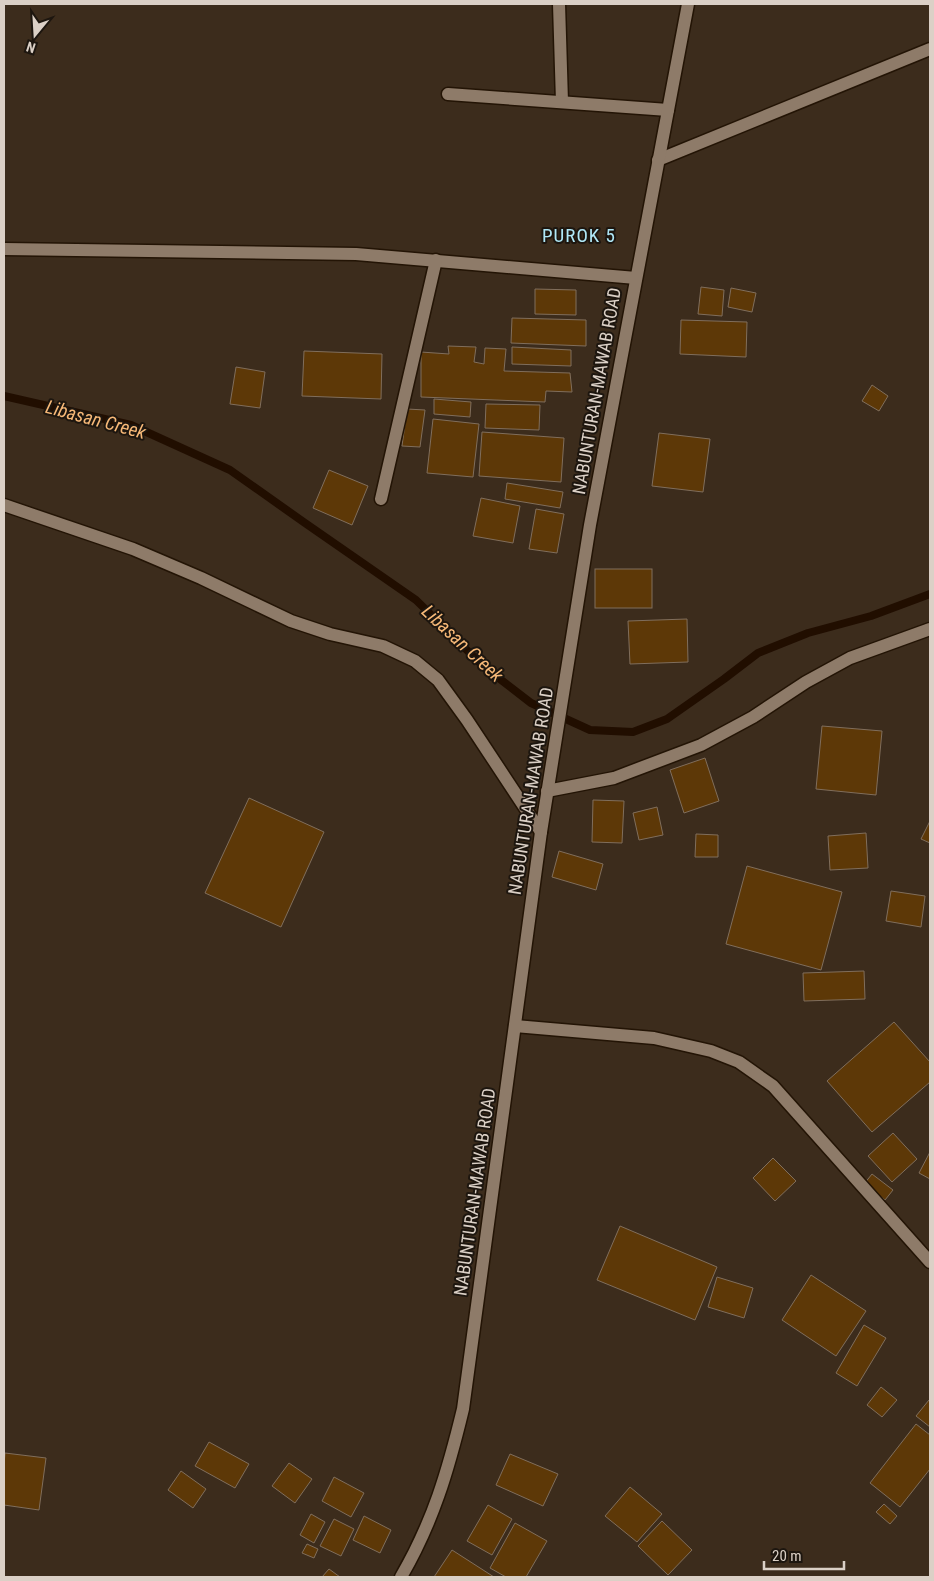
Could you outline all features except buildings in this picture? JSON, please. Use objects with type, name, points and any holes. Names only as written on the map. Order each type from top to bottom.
[{"type":"street","points":[[559,4],[562,102]]},
{"type":"street","name":"NABUNTURAN-MAWAB ROAD","points":[[401,1577],[422,1538],[439,1498],[462,1409],[547,791],[590,525],[688,4]]},
{"type":"street","points":[[658,160],[930,49]]},
{"type":"street","points":[[448,94],[668,110]]},
{"type":"street","points":[[4,249],[356,254],[636,278]]},
{"type":"street","points":[[381,500],[436,260]]},
{"type":"street","points":[[4,505],[133,549],[201,578],[291,621],[330,634],[383,646],[415,661],[438,680],[467,720],[541,832]]},
{"type":"street","points":[[547,791],[614,778],[701,745],[753,717],[806,682],[850,658],[930,629]]},
{"type":"street","points":[[515,1026],[654,1038],[711,1051],[739,1062],[773,1086],[930,1262]]},
{"type":"waterway","name":"Libasan Creek","points":[[4,396],[131,425],[230,470],[416,600],[483,666],[531,703],[590,730],[633,732],[667,719],[758,653],[808,633],[871,616],[930,594]]},
{"type":"district","name":"PUROK 5","points":[[579,235]]}]
